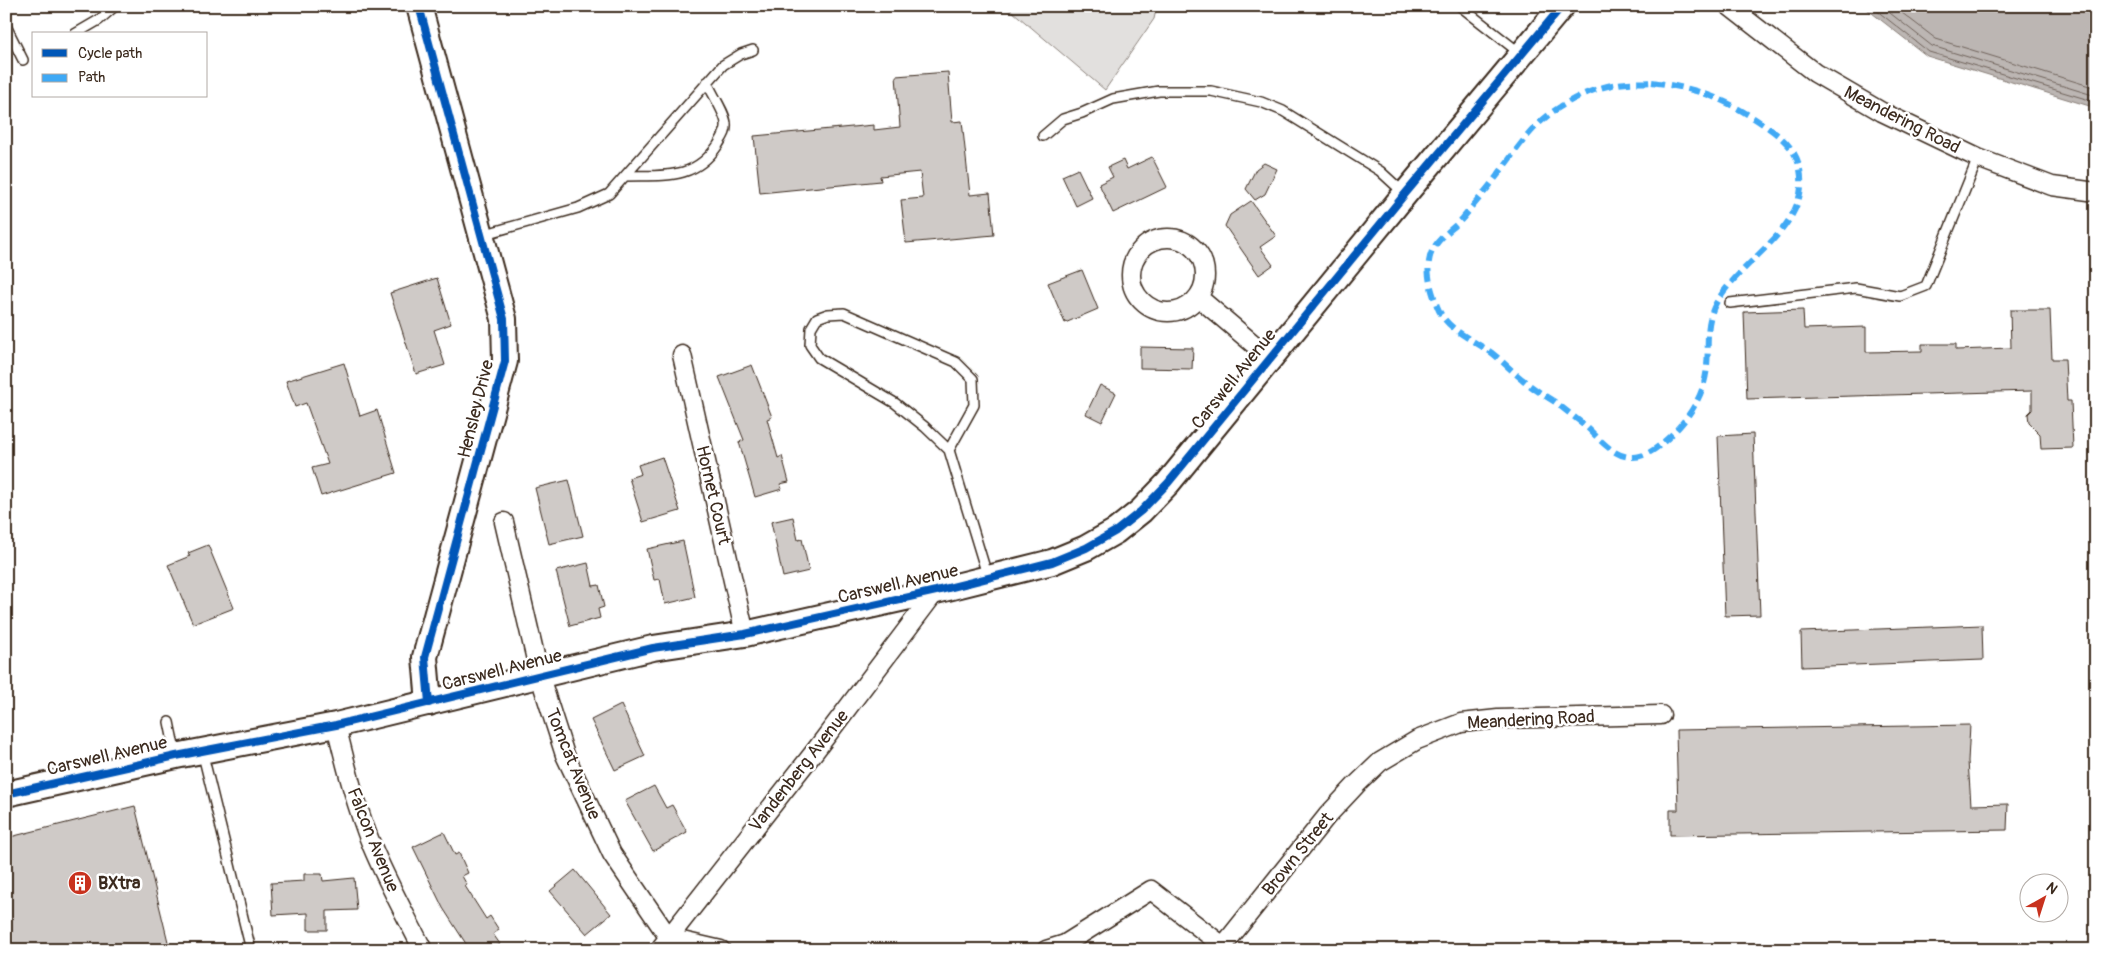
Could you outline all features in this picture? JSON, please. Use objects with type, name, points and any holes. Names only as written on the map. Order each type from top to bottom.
[{"type":"street","name":"Hensley Drive","points":[[419,6],[504,319],[505,361],[425,657],[429,703]]},
{"type":"street","name":"Carswell Avenue","points":[[6,794],[202,750],[336,725],[540,677],[653,648],[745,634],[936,591],[1052,562],[1086,548],[1116,531],[1141,510],[1168,483],[1562,6]]},
{"type":"street","name":"Meandering Road","points":[[1729,6],[1815,73],[1882,112],[1978,158],[2052,186],[2096,192]]},
{"type":"street","points":[[1169,237],[1181,240],[1192,247],[1200,256],[1204,268],[1204,281],[1198,297],[1193,303],[1183,309],[1171,312],[1159,311],[1148,307],[1139,299],[1133,289],[1130,277],[1136,254],[1151,242],[1169,237]]},
{"type":"street","points":[[1198,297],[1270,358]]},
{"type":"street","name":"Hornet Court","points":[[682,356],[745,634]]},
{"type":"street","name":"Tomcat Avenue","points":[[504,522],[540,677],[565,755],[612,854],[664,944]]},
{"type":"street","name":"Vandenberg Avenue","points":[[664,944],[815,751],[936,591]]},
{"type":"street","name":"Meandering Road","points":[[1380,762],[1417,740],[1461,723],[1498,719],[1661,715]]},
{"type":"street","name":"Falcon Avenue","points":[[336,725],[350,783],[372,846],[397,900],[424,950]]},
{"type":"street","name":"Brown Street","points":[[1222,948],[1328,816],[1380,762]]},
{"type":"street","points":[[1046,950],[1065,944],[1151,890],[1222,948]]},
{"type":"street","points":[[664,944],[721,950]]},
{"type":"lane","points":[[78,32],[99,20],[115,6]]},
{"type":"lane","points":[[1460,6],[1522,55]]},
{"type":"lane","points":[[6,26],[23,60]]},
{"type":"lane","points":[[482,235],[578,208],[609,194],[706,82],[723,65],[741,54],[753,50]]},
{"type":"lane","points":[[625,176],[671,175],[690,171],[711,156],[724,135],[726,123],[706,82]]},
{"type":"lane","points":[[1043,136],[1063,119],[1113,99],[1159,91],[1212,91],[1261,102],[1283,111],[1380,171],[1405,194]]},
{"type":"lane","points":[[1730,303],[1856,288],[1900,296],[1926,286],[1978,158]]},
{"type":"lane","points":[[949,450],[974,405],[973,379],[956,362],[844,313],[828,314],[817,318],[811,328],[810,345],[818,358],[895,403],[949,450],[988,578]]},
{"type":"lane","points":[[170,722],[176,756]]},
{"type":"lane","points":[[202,750],[251,950]]},
{"type":"shaded area","points":[[1006,6],[1157,6],[1154,19],[1105,90]]},
{"type":"water","points":[[1863,6],[2096,6],[2096,108],[1927,56]]},
{"type":"building","points":[[948,72],[952,122],[962,121],[970,195],[990,193],[994,235],[906,243],[901,200],[923,198],[920,172],[880,176],[881,181],[760,193],[754,136],[874,125],[874,130],[900,127],[896,76]]},
{"type":"building","points":[[1152,157],[1167,187],[1113,213],[1099,184],[1113,177],[1108,167],[1123,160],[1127,169]]},
{"type":"building","points":[[1264,163],[1277,169],[1265,194],[1255,200],[1246,189],[1256,169]]},
{"type":"building","points":[[1078,169],[1092,198],[1076,206],[1062,176]]},
{"type":"building","points":[[1251,201],[1276,236],[1260,247],[1273,265],[1259,275],[1225,226],[1230,215]]},
{"type":"building","points":[[1082,270],[1098,309],[1065,323],[1048,283]]},
{"type":"building","points":[[437,278],[451,324],[434,330],[445,365],[416,374],[390,293]]},
{"type":"building","points":[[1803,310],[1804,329],[1866,327],[1866,352],[1922,351],[1922,344],[1956,344],[1956,350],[2011,348],[2010,310],[2050,310],[2052,359],[2065,359],[2067,401],[2071,401],[2073,448],[2041,449],[2040,434],[2029,423],[2028,414],[2032,410],[2032,391],[1747,399],[1744,312]]},
{"type":"building","points":[[1140,347],[1193,348],[1192,369],[1140,368]]},
{"type":"building","points":[[344,363],[360,416],[377,410],[396,473],[321,496],[312,468],[328,464],[306,403],[295,407],[286,381]]},
{"type":"building","points":[[752,365],[772,417],[767,419],[778,458],[782,456],[789,482],[780,484],[782,489],[755,497],[739,442],[744,440],[719,377]]},
{"type":"building","points":[[1100,385],[1116,393],[1102,422],[1086,414]]},
{"type":"building","points":[[1753,434],[1760,615],[1725,616],[1718,436]]},
{"type":"building","points":[[662,457],[680,511],[643,522],[629,478],[641,474],[638,465]]},
{"type":"building","points":[[569,480],[583,536],[549,544],[535,488]]},
{"type":"building","points":[[793,517],[798,540],[802,539],[809,571],[783,577],[771,522]]},
{"type":"building","points":[[683,541],[695,597],[665,604],[660,579],[654,580],[647,549]]},
{"type":"building","points":[[208,545],[234,608],[193,624],[168,565],[190,556],[188,553]]},
{"type":"building","points":[[588,563],[593,586],[599,585],[604,607],[598,609],[600,618],[570,626],[556,571]]},
{"type":"building","points":[[1982,625],[1983,660],[1802,667],[1801,632]]},
{"type":"building","points":[[621,705],[645,756],[615,770],[591,720]]},
{"type":"building","points":[[1970,725],[1968,761],[1971,805],[2008,804],[2007,830],[1670,835],[1670,810],[1678,810],[1676,730]]},
{"type":"building","points":[[654,786],[666,808],[672,805],[687,832],[653,851],[625,801]]},
{"type":"building","name":"BXtra","points":[[135,806],[170,950],[6,950],[6,838]]},
{"type":"building","points":[[444,832],[455,855],[459,853],[468,873],[462,876],[467,885],[465,886],[486,919],[490,916],[499,930],[493,934],[500,944],[491,950],[470,950],[443,908],[413,847]]},
{"type":"building","points":[[575,870],[611,914],[587,934],[550,891]]},
{"type":"building","points":[[304,874],[322,874],[323,881],[354,878],[357,910],[327,911],[327,930],[308,930],[308,913],[273,915],[271,883],[304,881]]},
{"type":"marked path","points":[[1652,82],[1699,92],[1726,102],[1753,117],[1782,139],[1794,153],[1799,165],[1801,187],[1796,206],[1786,224],[1726,288],[1715,305],[1709,327],[1706,377],[1694,406],[1682,424],[1659,446],[1647,454],[1633,457],[1618,454],[1605,445],[1582,423],[1530,385],[1492,353],[1453,328],[1437,306],[1428,272],[1432,251],[1438,241],[1463,218],[1493,182],[1515,151],[1542,120],[1573,99],[1588,92],[1622,83],[1652,82]]},
{"type":"cycle path","points":[[419,6],[504,319],[505,361],[425,657],[429,703]]},
{"type":"cycle path","points":[[6,794],[176,756],[336,725],[653,648],[745,634],[936,591],[1052,562],[1086,548],[1116,531],[1141,511],[1168,483],[1562,6]]},
{"type":"place","name":"BXtra","points":[[80,883]]}]
